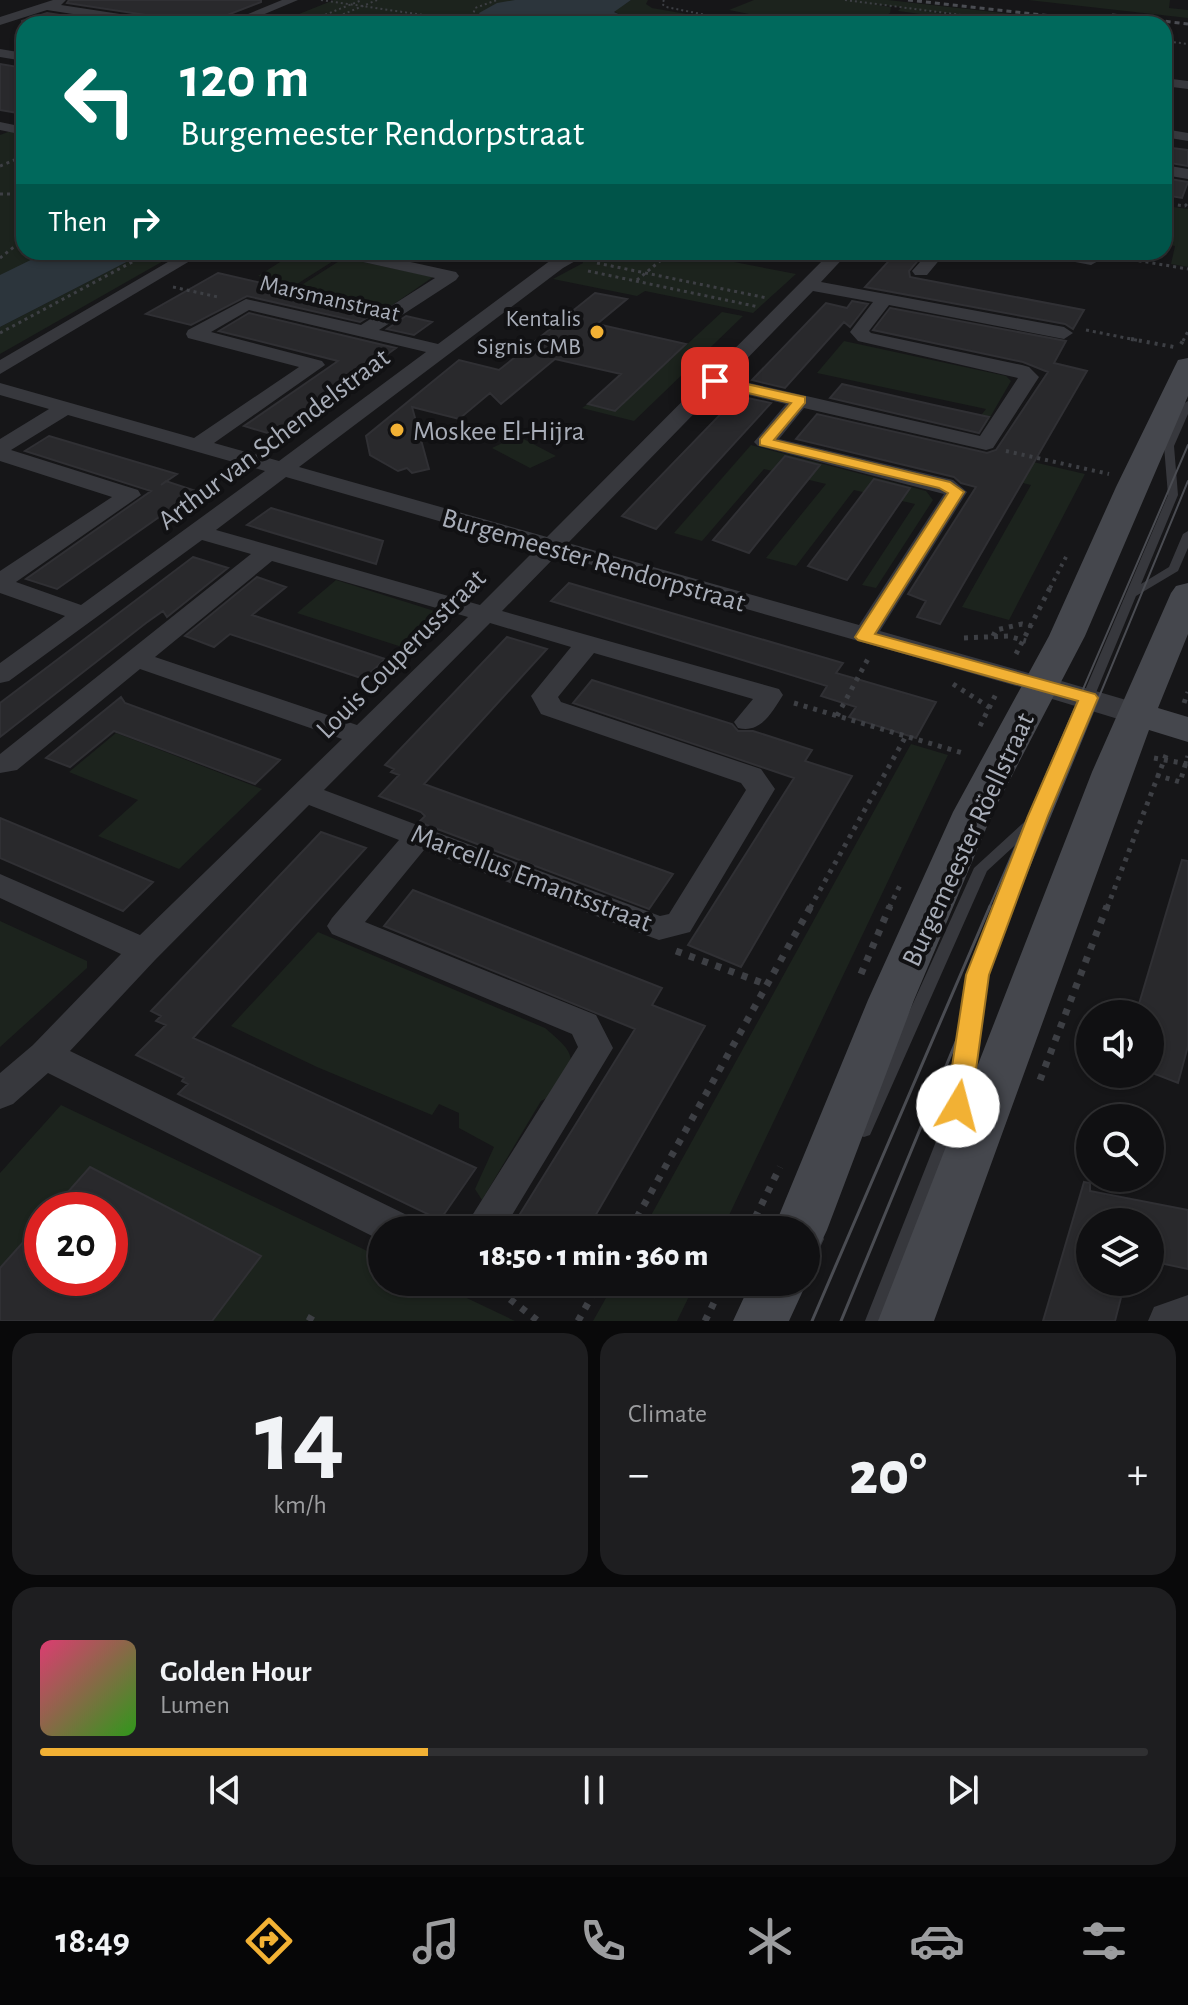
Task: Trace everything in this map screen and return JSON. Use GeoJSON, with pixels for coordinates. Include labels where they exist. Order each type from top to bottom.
{"type":"FeatureCollection","features":[{"type":"Feature","properties":{"kind":"main road","name":"Burgemeester Röellstraat"},"geometry":{"type":"LineString","coordinates":[[814,1216],[891,1000],[973,812],[1067,636],[1184,357]]}},
{"type":"Feature","properties":{"kind":"main road"},"geometry":{"type":"LineString","coordinates":[[906,1321],[1112,772],[1188,593]]}},
{"type":"Feature","properties":{"kind":"main road","name":"Burgemeester Rendorpstraat"},"geometry":{"type":"LineString","coordinates":[[1138,714],[1187,752]]}},
{"type":"Feature","properties":{"kind":"main road"},"geometry":{"type":"LineString","coordinates":[[761,1321],[773,1296]]}},
{"type":"Feature","properties":{"kind":"street"},"geometry":{"type":"LineString","coordinates":[[251,16],[292,0]]}},
{"type":"Feature","properties":{"kind":"street"},"geometry":{"type":"LineString","coordinates":[[0,21],[63,1]]}},
{"type":"Feature","properties":{"kind":"street"},"geometry":{"type":"LineString","coordinates":[[46,6],[109,16]]}},
{"type":"Feature","properties":{"kind":"street"},"geometry":{"type":"LineString","coordinates":[[0,368],[183,260]]}},
{"type":"Feature","properties":{"kind":"street"},"geometry":{"type":"LineString","coordinates":[[363,332],[450,276],[378,260]]}},
{"type":"Feature","properties":{"kind":"street","name":"Arthur van Schendelstraat"},"geometry":{"type":"LineString","coordinates":[[0,675],[568,260]]}},
{"type":"Feature","properties":{"kind":"street","name":"Louis Couperusstraat"},"geometry":{"type":"LineString","coordinates":[[0,1094],[45,1055],[144,951],[486,613],[833,260]]}},
{"type":"Feature","properties":{"kind":"street"},"geometry":{"type":"LineString","coordinates":[[921,271],[931,260]]}},
{"type":"Feature","properties":{"kind":"street"},"geometry":{"type":"LineString","coordinates":[[795,300],[884,300],[1064,333]]}},
{"type":"Feature","properties":{"kind":"street"},"geometry":{"type":"LineString","coordinates":[[715,381],[986,444],[1029,377],[1022,371],[865,337],[859,332],[884,300]]}},
{"type":"Feature","properties":{"kind":"street","name":"Marsmanstraat"},"geometry":{"type":"LineString","coordinates":[[197,445],[315,365],[195,334],[246,304],[441,350]]}},
{"type":"Feature","properties":{"kind":"street","name":"Burgemeester Rendorpstraat"},"geometry":{"type":"LineString","coordinates":[[0,389],[1138,714]]}},
{"type":"Feature","properties":{"kind":"street"},"geometry":{"type":"LineString","coordinates":[[800,400],[765,442],[945,485],[956,492],[872,639]]}},
{"type":"Feature","properties":{"kind":"street"},"geometry":{"type":"LineString","coordinates":[[0,448],[65,408]]}},
{"type":"Feature","properties":{"kind":"street"},"geometry":{"type":"LineString","coordinates":[[0,454],[130,495],[0,583]]}},
{"type":"Feature","properties":{"kind":"street"},"geometry":{"type":"LineString","coordinates":[[198,532],[266,554],[486,613],[770,695],[748,722]]}},
{"type":"Feature","properties":{"kind":"street"},"geometry":{"type":"LineString","coordinates":[[0,764],[7,763],[266,554]]}},
{"type":"Feature","properties":{"kind":"street"},"geometry":{"type":"LineString","coordinates":[[0,583],[83,614]]}},
{"type":"Feature","properties":{"kind":"street","name":"Marcellus Emantsstraat"},"geometry":{"type":"LineString","coordinates":[[305,793],[659,928],[679,924],[761,789],[751,776],[551,708],[544,696],[589,642]]}},
{"type":"Feature","properties":{"kind":"street"},"geometry":{"type":"LineString","coordinates":[[136,659],[362,736]]}},
{"type":"Feature","properties":{"kind":"street"},"geometry":{"type":"LineString","coordinates":[[420,835],[343,926],[584,1025],[596,1048],[491,1216]]}},
{"type":"Feature","properties":{"kind":"street"},"geometry":{"type":"LineString","coordinates":[[0,885],[144,951]]}},
{"type":"Feature","properties":{"kind":"street"},"geometry":{"type":"LineString","coordinates":[[45,1055],[371,1216]]}},
{"type":"Feature","properties":{"kind":"street"},"geometry":{"type":"LineString","coordinates":[[1168,1321],[1188,1314]]}},
{"type":"Feature","properties":{"kind":"lane","name":"Burgemeester Röellstraat"},"geometry":{"type":"LineString","coordinates":[[874,1321],[958,1106],[977,975],[1038,816],[1173,495],[1169,446],[1188,404]]}},
{"type":"Feature","properties":{"kind":"lane"},"geometry":{"type":"LineString","coordinates":[[1132,594],[1174,569],[1188,534]]}},
{"type":"Feature","properties":{"kind":"lane","name":"Burgemeester Röellstraat"},"geometry":{"type":"LineString","coordinates":[[858,1144],[981,868],[1038,816]]}},
{"type":"Feature","properties":{"kind":"lane"},"geometry":{"type":"LineString","coordinates":[[778,1321],[790,1296]]}},
{"type":"Feature","properties":{"kind":"path"},"geometry":{"type":"LineString","coordinates":[[321,0],[425,16]]}},
{"type":"Feature","properties":{"kind":"path"},"geometry":{"type":"LineString","coordinates":[[322,16],[362,0]]}},
{"type":"Feature","properties":{"kind":"path"},"geometry":{"type":"LineString","coordinates":[[339,16],[377,0]]}},
{"type":"Feature","properties":{"kind":"path"},"geometry":{"type":"LineString","coordinates":[[472,16],[475,8],[497,0]]}},
{"type":"Feature","properties":{"kind":"path"},"geometry":{"type":"LineString","coordinates":[[664,0],[662,4],[666,7],[712,16]]}},
{"type":"Feature","properties":{"kind":"path"},"geometry":{"type":"LineString","coordinates":[[845,0],[970,16]]}},
{"type":"Feature","properties":{"kind":"path"},"geometry":{"type":"LineString","coordinates":[[0,258],[16,245]]}},
{"type":"Feature","properties":{"kind":"path"},"geometry":{"type":"LineString","coordinates":[[0,333],[136,260]]}},
{"type":"Feature","properties":{"kind":"path"},"geometry":{"type":"LineString","coordinates":[[577,260],[636,281],[795,300]]}},
{"type":"Feature","properties":{"kind":"path"},"geometry":{"type":"LineString","coordinates":[[581,260],[795,300]]}},
{"type":"Feature","properties":{"kind":"path"},"geometry":{"type":"LineString","coordinates":[[636,281],[661,260]]}},
{"type":"Feature","properties":{"kind":"path"},"geometry":{"type":"LineString","coordinates":[[1137,260],[1188,269]]}},
{"type":"Feature","properties":{"kind":"path"},"geometry":{"type":"LineString","coordinates":[[146,281],[246,304]]}},
{"type":"Feature","properties":{"kind":"path"},"geometry":{"type":"LineString","coordinates":[[1064,333],[1086,330],[1184,357]]}},
{"type":"Feature","properties":{"kind":"path"},"geometry":{"type":"LineString","coordinates":[[986,444],[1111,475]]}},
{"type":"Feature","properties":{"kind":"path"},"geometry":{"type":"LineString","coordinates":[[993,636],[996,630],[1022,624],[1030,626]]}},
{"type":"Feature","properties":{"kind":"path"},"geometry":{"type":"LineString","coordinates":[[837,716],[872,639]]}},
{"type":"Feature","properties":{"kind":"path"},"geometry":{"type":"LineString","coordinates":[[770,695],[966,754]]}},
{"type":"Feature","properties":{"kind":"path"},"geometry":{"type":"LineString","coordinates":[[638,1216],[906,736]]}},
{"type":"Feature","properties":{"kind":"path"},"geometry":{"type":"LineString","coordinates":[[1037,1087],[1158,775]]}},
{"type":"Feature","properties":{"kind":"path"},"geometry":{"type":"LineString","coordinates":[[679,924],[664,947],[768,985]]}},
{"type":"Feature","properties":{"kind":"path"},"geometry":{"type":"LineString","coordinates":[[506,1296],[538,1321]]}},
{"type":"Feature","properties":{"kind":"path"},"geometry":{"type":"LineString","coordinates":[[578,1321],[592,1296]]}},
{"type":"Feature","properties":{"kind":"path"},"geometry":{"type":"LineString","coordinates":[[705,1321],[717,1296]]}},
{"type":"Feature","properties":{"kind":"path"},"geometry":{"type":"LineString","coordinates":[[309,1321],[315,1310]]}},
{"type":"Feature","properties":{"kind":"shaded area"},"geometry":{"type":"Polygon","coordinates":[[[334,0],[572,0],[543,16],[294,16],[334,0]]]}},
{"type":"Feature","properties":{"kind":"shaded area"},"geometry":{"type":"Polygon","coordinates":[[[515,0],[631,0],[614,12],[623,16],[480,16],[479,13],[497,3],[515,0]]]}},
{"type":"Feature","properties":{"kind":"shaded area"},"geometry":{"type":"Polygon","coordinates":[[[631,0],[648,0],[646,4],[652,8],[698,16],[623,16],[614,11],[631,0]]]}},
{"type":"Feature","properties":{"kind":"shaded area"},"geometry":{"type":"Polygon","coordinates":[[[754,0],[888,0],[1030,16],[972,16],[910,9],[962,16],[935,16],[898,11],[902,7],[872,4],[891,7],[890,13],[886,16],[759,16],[729,10],[754,0]]]}},
{"type":"Feature","properties":{"kind":"shaded area"},"geometry":{"type":"Polygon","coordinates":[[[1028,0],[1170,0],[1169,8],[1188,10],[1188,18],[1028,0]]]}},
{"type":"Feature","properties":{"kind":"shaded area"},"geometry":{"type":"Polygon","coordinates":[[[16,129],[16,260],[50,260],[0,285],[0,135],[16,129]]]}},
{"type":"Feature","properties":{"kind":"shaded area"},"geometry":{"type":"Polygon","coordinates":[[[1173,207],[1188,209],[1188,267],[1171,264],[1175,246],[1172,245],[1173,207]]]}},
{"type":"Feature","properties":{"kind":"shaded area"},"geometry":{"type":"Polygon","coordinates":[[[31,260],[130,260],[0,327],[0,275],[31,260]]]}},
{"type":"Feature","properties":{"kind":"shaded area"},"geometry":{"type":"Polygon","coordinates":[[[130,260],[165,260],[0,354],[0,327],[130,260]]]}},
{"type":"Feature","properties":{"kind":"shaded area"},"geometry":{"type":"Polygon","coordinates":[[[283,260],[335,260],[297,284],[258,276],[283,260]]]}},
{"type":"Feature","properties":{"kind":"shaded area"},"geometry":{"type":"Polygon","coordinates":[[[341,260],[433,277],[391,306],[300,286],[341,260]]]}},
{"type":"Feature","properties":{"kind":"shaded area"},"geometry":{"type":"Polygon","coordinates":[[[582,260],[723,260],[796,274],[753,313],[645,291],[637,296],[553,279],[583,263],[582,260]]]}},
{"type":"Feature","properties":{"kind":"shaded area"},"geometry":{"type":"Polygon","coordinates":[[[722,312],[743,316],[634,421],[582,408],[588,404],[615,411],[722,312]]]}},
{"type":"Feature","properties":{"kind":"shaded area"},"geometry":{"type":"Polygon","coordinates":[[[844,341],[1006,376],[1011,381],[985,426],[975,423],[986,409],[817,373],[844,341]]]}},
{"type":"Feature","properties":{"kind":"shaded area"},"geometry":{"type":"Polygon","coordinates":[[[517,436],[556,456],[530,468],[492,448],[517,436]]]}},
{"type":"Feature","properties":{"kind":"shaded area"},"geometry":{"type":"Polygon","coordinates":[[[751,445],[926,491],[933,500],[876,588],[862,585],[915,504],[854,490],[796,566],[766,558],[826,484],[764,469],[702,541],[674,533],[751,445]]]}},
{"type":"Feature","properties":{"kind":"shaded area"},"geometry":{"type":"Polygon","coordinates":[[[994,453],[1085,474],[1009,620],[962,607],[1031,485],[994,476],[994,453]]]}},
{"type":"Feature","properties":{"kind":"shaded area"},"geometry":{"type":"Polygon","coordinates":[[[336,580],[444,614],[408,649],[297,613],[336,580]]]}},
{"type":"Feature","properties":{"kind":"shaded area"},"geometry":{"type":"Polygon","coordinates":[[[116,733],[262,789],[179,869],[98,836],[138,800],[69,772],[116,733]]]}},
{"type":"Feature","properties":{"kind":"shaded area"},"geometry":{"type":"Polygon","coordinates":[[[911,744],[948,755],[729,1216],[651,1216],[911,744]]]}},
{"type":"Feature","properties":{"kind":"shaded area"},"geometry":{"type":"Polygon","coordinates":[[[0,921],[87,961],[87,968],[0,1047],[0,921]]]}},
{"type":"Feature","properties":{"kind":"shaded area"},"geometry":{"type":"Polygon","coordinates":[[[318,932],[545,1028],[567,1049],[571,1061],[563,1090],[541,1101],[482,1200],[475,1189],[494,1147],[459,1128],[459,1113],[439,1104],[432,1115],[317,1067],[231,1026],[318,932]]]}},
{"type":"Feature","properties":{"kind":"shaded area"},"geometry":{"type":"Polygon","coordinates":[[[61,1105],[368,1251],[368,1296],[462,1296],[515,1321],[0,1321],[0,1173],[61,1105]]]}},
{"type":"Feature","properties":{"kind":"shaded area"},"geometry":{"type":"Polygon","coordinates":[[[607,1296],[689,1296],[677,1321],[593,1321],[607,1296]]]}},
{"type":"Feature","properties":{"kind":"building"},"geometry":{"type":"Polygon","coordinates":[[[69,0],[261,0],[225,16],[152,16],[67,3],[69,0]]]}},
{"type":"Feature","properties":{"kind":"building"},"geometry":{"type":"Polygon","coordinates":[[[47,13],[66,16],[38,16],[47,13]]]}},
{"type":"Feature","properties":{"kind":"building"},"geometry":{"type":"Polygon","coordinates":[[[0,64],[16,67],[16,113],[0,110],[0,64]]]}},
{"type":"Feature","properties":{"kind":"building"},"geometry":{"type":"Polygon","coordinates":[[[1172,148],[1188,150],[1188,166],[1172,163],[1172,148]]]}},
{"type":"Feature","properties":{"kind":"building"},"geometry":{"type":"Polygon","coordinates":[[[1172,179],[1188,182],[1182,198],[1172,196],[1172,179]]]}},
{"type":"Feature","properties":{"kind":"building"},"geometry":{"type":"Polygon","coordinates":[[[890,260],[918,260],[909,271],[910,277],[1084,310],[1073,329],[1065,324],[865,287],[890,260]]]}},
{"type":"Feature","properties":{"kind":"building"},"geometry":{"type":"Polygon","coordinates":[[[218,273],[379,310],[360,322],[247,296],[191,325],[146,314],[218,273]]]}},
{"type":"Feature","properties":{"kind":"building"},"geometry":{"type":"Polygon","coordinates":[[[595,293],[627,299],[597,324],[686,344],[615,411],[588,404],[621,374],[555,359],[501,404],[490,393],[459,419],[412,407],[429,469],[412,473],[407,468],[398,471],[370,455],[366,436],[459,360],[499,370],[595,293]]]}},
{"type":"Feature","properties":{"kind":"building"},"geometry":{"type":"Polygon","coordinates":[[[852,301],[868,304],[850,327],[844,322],[785,388],[752,380],[826,303],[847,308],[852,301]]]}},
{"type":"Feature","properties":{"kind":"building"},"geometry":{"type":"Polygon","coordinates":[[[890,308],[1066,341],[1054,363],[1087,371],[940,624],[917,617],[926,601],[908,594],[976,487],[961,483],[954,477],[796,439],[817,414],[987,453],[996,450],[1048,372],[1023,362],[873,330],[890,308]]]}},
{"type":"Feature","properties":{"kind":"building"},"geometry":{"type":"Polygon","coordinates":[[[249,313],[396,348],[274,435],[244,426],[338,361],[219,331],[249,313]]]}},
{"type":"Feature","properties":{"kind":"building"},"geometry":{"type":"Polygon","coordinates":[[[406,316],[432,322],[414,335],[387,329],[406,316]]]}},
{"type":"Feature","properties":{"kind":"building"},"geometry":{"type":"Polygon","coordinates":[[[842,384],[989,417],[979,433],[830,398],[842,384]]]}},
{"type":"Feature","properties":{"kind":"building"},"geometry":{"type":"Polygon","coordinates":[[[738,396],[771,403],[656,529],[622,516],[738,396]]]}},
{"type":"Feature","properties":{"kind":"building"},"geometry":{"type":"Polygon","coordinates":[[[49,436],[177,474],[167,481],[196,491],[57,589],[26,579],[151,491],[25,451],[49,436]]]}},
{"type":"Feature","properties":{"kind":"building"},"geometry":{"type":"Polygon","coordinates":[[[785,456],[820,465],[749,553],[713,540],[785,456]]]}},
{"type":"Feature","properties":{"kind":"building"},"geometry":{"type":"Polygon","coordinates":[[[874,479],[910,488],[847,580],[808,566],[874,479]]]}},
{"type":"Feature","properties":{"kind":"building"},"geometry":{"type":"Polygon","coordinates":[[[271,508],[383,541],[376,564],[247,525],[271,508]]]}},
{"type":"Feature","properties":{"kind":"building"},"geometry":{"type":"Polygon","coordinates":[[[193,557],[228,568],[167,617],[163,611],[146,623],[0,737],[0,703],[193,557]]]}},
{"type":"Feature","properties":{"kind":"building"},"geometry":{"type":"Polygon","coordinates":[[[257,577],[286,587],[252,615],[385,659],[364,679],[230,634],[214,647],[185,636],[257,577]]]}},
{"type":"Feature","properties":{"kind":"building"},"geometry":{"type":"Polygon","coordinates":[[[569,583],[843,663],[836,673],[936,702],[916,738],[849,717],[856,707],[821,696],[827,686],[551,601],[569,583]]]}},
{"type":"Feature","properties":{"kind":"building"},"geometry":{"type":"Polygon","coordinates":[[[507,637],[547,649],[424,784],[673,874],[649,909],[419,822],[425,816],[421,812],[379,796],[399,775],[385,765],[507,637]]]}},
{"type":"Feature","properties":{"kind":"building"},"geometry":{"type":"Polygon","coordinates":[[[592,680],[732,724],[738,731],[753,731],[812,750],[805,761],[852,776],[741,967],[688,945],[794,778],[573,703],[592,680]]]}},
{"type":"Feature","properties":{"kind":"building"},"geometry":{"type":"Polygon","coordinates":[[[121,697],[125,703],[280,760],[255,784],[114,731],[70,767],[46,758],[121,697]]]}},
{"type":"Feature","properties":{"kind":"building"},"geometry":{"type":"Polygon","coordinates":[[[0,818],[153,882],[123,911],[0,858],[0,818]]]}},
{"type":"Feature","properties":{"kind":"building"},"geometry":{"type":"Polygon","coordinates":[[[321,832],[366,848],[193,1038],[476,1168],[443,1216],[432,1216],[178,1094],[188,1084],[182,1081],[184,1078],[136,1055],[166,1025],[156,1021],[161,1016],[151,1011],[321,832]]]}},
{"type":"Feature","properties":{"kind":"building"},"geometry":{"type":"Polygon","coordinates":[[[1182,860],[1188,861],[1188,1046],[1178,1083],[1164,1078],[1164,1000],[1140,1000],[1182,860]]]}},
{"type":"Feature","properties":{"kind":"building"},"geometry":{"type":"Polygon","coordinates":[[[413,890],[662,988],[652,1005],[705,1026],[595,1216],[519,1216],[635,1029],[384,926],[413,890]]]}},
{"type":"Feature","properties":{"kind":"building"},"geometry":{"type":"Polygon","coordinates":[[[90,1167],[261,1256],[212,1321],[0,1321],[0,1268],[24,1241],[24,1296],[128,1296],[128,1192],[68,1192],[90,1167]]]}},
{"type":"Feature","properties":{"kind":"building"},"geometry":{"type":"Polygon","coordinates":[[[1081,1192],[1095,1192],[1188,1210],[1188,1269],[1164,1264],[1164,1208],[1076,1208],[1081,1192]]]}},
{"type":"Feature","properties":{"kind":"building"},"geometry":{"type":"Polygon","coordinates":[[[1076,1209],[1076,1296],[1121,1296],[1115,1321],[1043,1321],[1076,1209]]]}},
{"type":"Feature","properties":{"kind":"tram line"},"geometry":{"type":"LineString","coordinates":[[989,908],[1188,445]]}},
{"type":"Feature","properties":{"kind":"tram line"},"geometry":{"type":"LineString","coordinates":[[1012,908],[1188,481]]}},
{"type":"Feature","properties":{"kind":"tram line"},"geometry":{"type":"LineString","coordinates":[[812,1321],[990,906]]}},
{"type":"Feature","properties":{"kind":"tram line"},"geometry":{"type":"LineString","coordinates":[[841,1321],[1012,906]]}},
{"type":"Feature","properties":{"kind":"railway"},"geometry":{"type":"LineString","coordinates":[[908,0],[1051,16]]}},
{"type":"Feature","properties":{"kind":"railway"},"geometry":{"type":"LineString","coordinates":[[1112,15],[1120,16]]}},
{"type":"Feature","properties":{"kind":"railway"},"geometry":{"type":"LineString","coordinates":[[1172,22],[1188,24]]}},
{"type":"Feature","properties":{"kind":"place","name":"Kentalis Signis CMB"},"geometry":{"type":"Point","coordinates":[597,332]}},
{"type":"Feature","properties":{"kind":"place","name":"Moskee El-Hijra"},"geometry":{"type":"Point","coordinates":[397,430]}},
{"type":"Feature","properties":{"kind":"route"},"geometry":{"type":"LineString","coordinates":[[715,381],[800,400],[765,442],[945,485],[956,492],[864,637],[1089,698],[1038,816],[977,975],[958,1106]]}}]}
